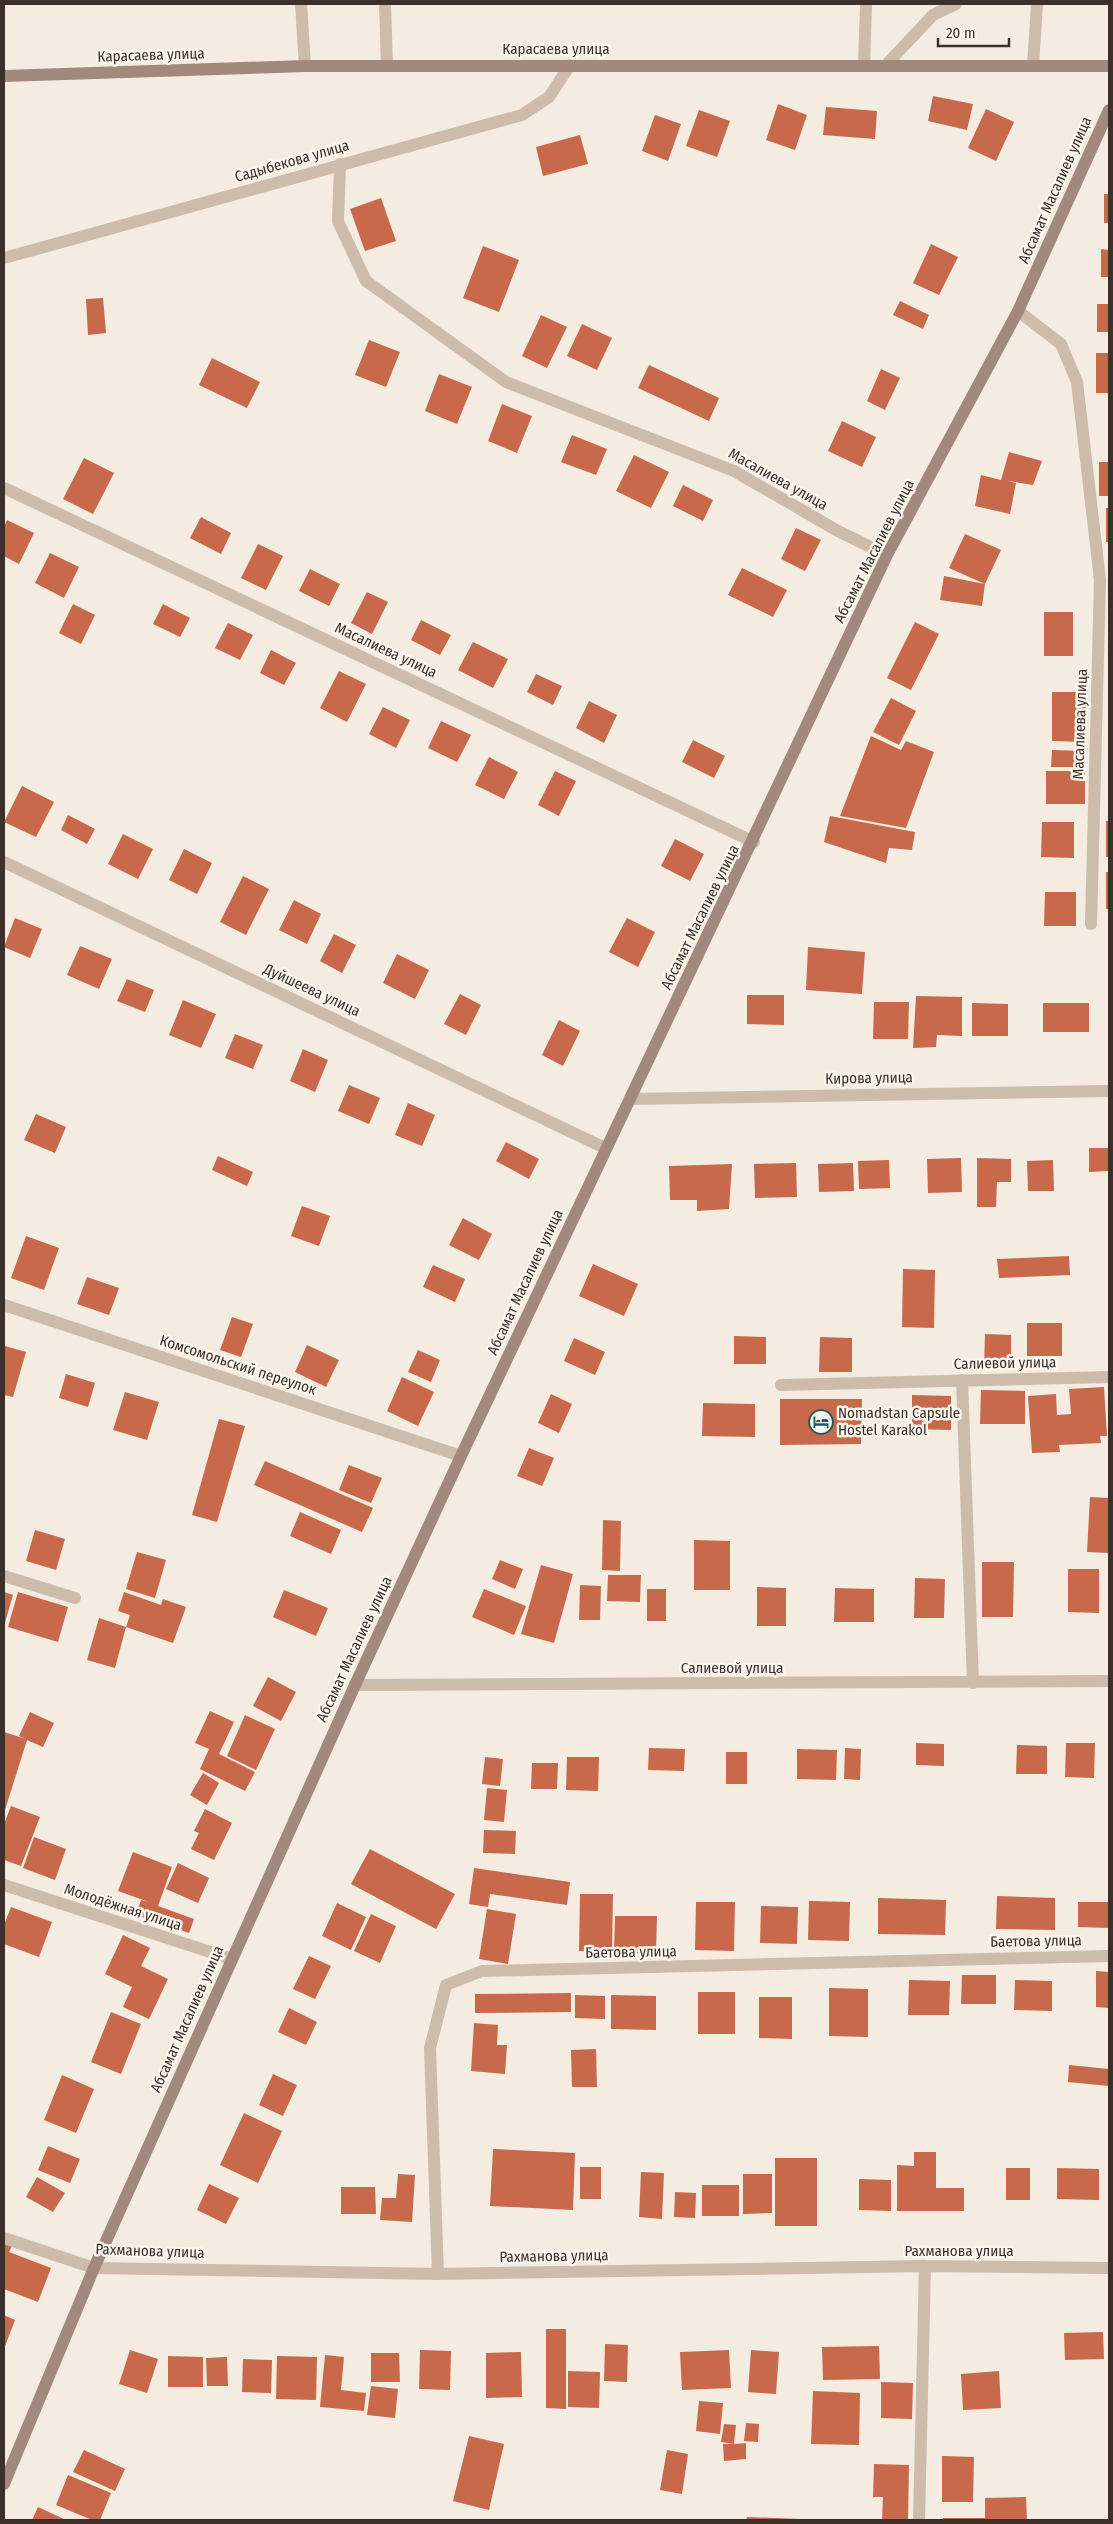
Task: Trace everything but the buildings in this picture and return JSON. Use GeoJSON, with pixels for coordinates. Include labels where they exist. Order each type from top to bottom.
{"type":"FeatureCollection","features":[{"type":"Feature","properties":{"kind":"street"},"geometry":{"type":"LineString","coordinates":[[301,4],[305,66]]}},
{"type":"Feature","properties":{"kind":"street"},"geometry":{"type":"LineString","coordinates":[[385,4],[387,66]]}},
{"type":"Feature","properties":{"kind":"street"},"geometry":{"type":"LineString","coordinates":[[864,66],[866,4]]}},
{"type":"Feature","properties":{"kind":"street"},"geometry":{"type":"LineString","coordinates":[[886,66],[933,15],[956,4]]}},
{"type":"Feature","properties":{"kind":"street"},"geometry":{"type":"LineString","coordinates":[[1033,66],[1037,4]]}},
{"type":"Feature","properties":{"kind":"street","name":"Садыбекова улица"},"geometry":{"type":"LineString","coordinates":[[4,258],[522,115],[549,97],[570,65]]}},
{"type":"Feature","properties":{"kind":"street","name":"Карасаева улица"},"geometry":{"type":"LineString","coordinates":[[4,76],[305,66],[1109,66]]}},
{"type":"Feature","properties":{"kind":"street","name":"Абсамат Масалиев улица"},"geometry":{"type":"LineString","coordinates":[[4,2484],[94,2268],[355,1685],[461,1456],[605,1148],[754,842],[888,555],[1018,311],[1109,110]]}},
{"type":"Feature","properties":{"kind":"street","name":"Масалиева улица"},"geometry":{"type":"LineString","coordinates":[[340,164],[338,221],[366,280],[506,382],[734,471],[838,531],[888,555]]}},
{"type":"Feature","properties":{"kind":"street","name":"Масалиева улица"},"geometry":{"type":"LineString","coordinates":[[1018,311],[1061,344],[1076,382],[1099,570],[1091,924]]}},
{"type":"Feature","properties":{"kind":"street","name":"Масалиева улица"},"geometry":{"type":"LineString","coordinates":[[4,488],[754,842]]}},
{"type":"Feature","properties":{"kind":"street","name":"Дуйшеева улица"},"geometry":{"type":"LineString","coordinates":[[4,862],[605,1148]]}},
{"type":"Feature","properties":{"kind":"street","name":"Кирова улица"},"geometry":{"type":"LineString","coordinates":[[630,1098],[1109,1090]]}},
{"type":"Feature","properties":{"kind":"street","name":"Комсомольский переулок"},"geometry":{"type":"LineString","coordinates":[[4,1305],[461,1456]]}},
{"type":"Feature","properties":{"kind":"street","name":"Салиевой улица"},"geometry":{"type":"LineString","coordinates":[[781,1385],[1109,1377]]}},
{"type":"Feature","properties":{"kind":"street"},"geometry":{"type":"LineString","coordinates":[[962,1380],[973,1683]]}},
{"type":"Feature","properties":{"kind":"street"},"geometry":{"type":"LineString","coordinates":[[4,1576],[75,1598]]}},
{"type":"Feature","properties":{"kind":"street","name":"Салиевой улица"},"geometry":{"type":"LineString","coordinates":[[355,1685],[1109,1681]]}},
{"type":"Feature","properties":{"kind":"street","name":"Молодёжная улица"},"geometry":{"type":"LineString","coordinates":[[4,1885],[232,1959]]}},
{"type":"Feature","properties":{"kind":"street","name":"Баетова улица"},"geometry":{"type":"LineString","coordinates":[[438,2274],[430,2048],[446,1985],[482,1971],[1109,1956]]}},
{"type":"Feature","properties":{"kind":"street","name":"Рахманова улица"},"geometry":{"type":"LineString","coordinates":[[4,2238],[94,2268],[438,2274],[925,2266],[1109,2268]]}},
{"type":"Feature","properties":{"kind":"street"},"geometry":{"type":"LineString","coordinates":[[919,2520],[925,2266]]}},
{"type":"Feature","properties":{"kind":"place","name":"Nomadstan Capsule Hostel Karakol"},"geometry":{"type":"Point","coordinates":[821,1422]}}]}
